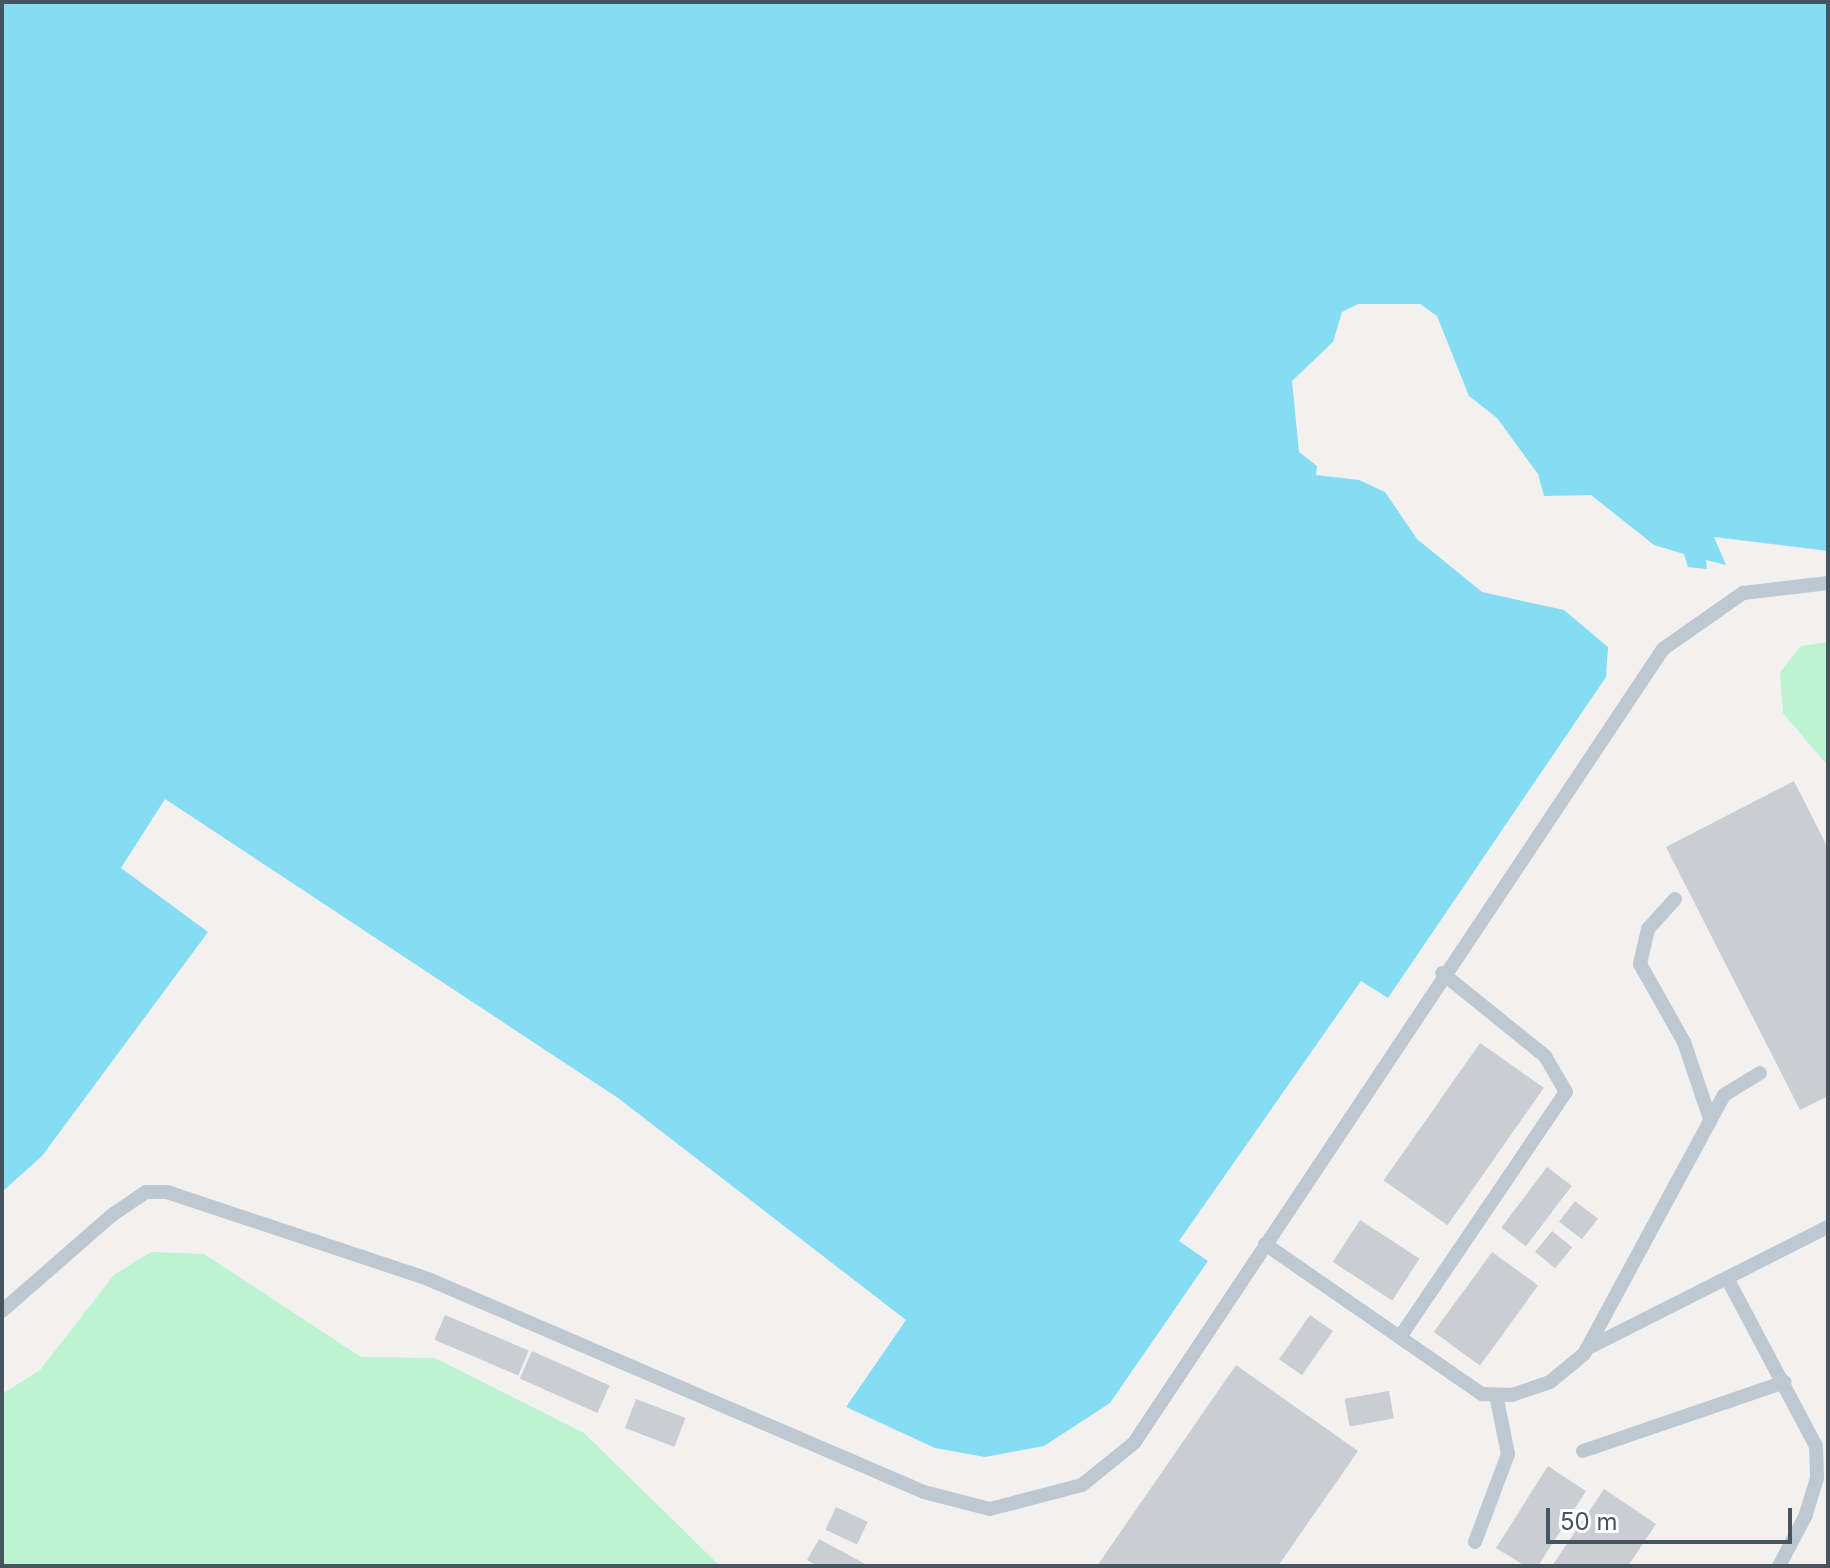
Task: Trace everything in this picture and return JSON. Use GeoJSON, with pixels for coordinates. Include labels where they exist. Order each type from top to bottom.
{"type":"FeatureCollection","features":[{"type":"Feature","properties":{"kind":"lane"},"geometry":{"type":"LineString","coordinates":[[2,1311],[112,1215],[146,1192],[167,1192],[428,1279],[924,1492],[990,1509],[1082,1485],[1134,1443],[1442,973],[1663,649],[1743,593],[1828,583]]}},
{"type":"Feature","properties":{"kind":"lane"},"geometry":{"type":"LineString","coordinates":[[1675,899],[1648,929],[1640,964],[1684,1042],[1710,1119]]}},
{"type":"Feature","properties":{"kind":"lane"},"geometry":{"type":"LineString","coordinates":[[1400,1337],[1566,1092],[1545,1056],[1442,973]]}},
{"type":"Feature","properties":{"kind":"lane"},"geometry":{"type":"LineString","coordinates":[[1588,1348],[1724,1095],[1760,1073]]}},
{"type":"Feature","properties":{"kind":"lane"},"geometry":{"type":"LineString","coordinates":[[1265,1244],[1482,1394],[1496,1395],[1550,1382],[1588,1348],[1828,1227]]}},
{"type":"Feature","properties":{"kind":"lane"},"geometry":{"type":"LineString","coordinates":[[1727,1278],[1785,1382],[1816,1446],[1817,1478],[1779,1566]]}},
{"type":"Feature","properties":{"kind":"lane"},"geometry":{"type":"LineString","coordinates":[[1583,1451],[1785,1382]]}},
{"type":"Feature","properties":{"kind":"lane"},"geometry":{"type":"LineString","coordinates":[[1475,1542],[1508,1454],[1496,1395]]}},
{"type":"Feature","properties":{"kind":"green space"},"geometry":{"type":"Polygon","coordinates":[[[1828,642],[1828,766],[1783,713],[1780,672],[1801,646],[1828,642]]]}},
{"type":"Feature","properties":{"kind":"green space"},"geometry":{"type":"Polygon","coordinates":[[[151,1252],[204,1254],[361,1357],[435,1358],[584,1433],[720,1566],[2,1566],[2,1394],[40,1370],[114,1275],[151,1252]]]}},
{"type":"Feature","properties":{"kind":"water"},"geometry":{"type":"Polygon","coordinates":[[[2,2],[1828,2],[1828,551],[1714,537],[1726,565],[1706,560],[1707,569],[1688,567],[1684,554],[1654,545],[1591,495],[1544,496],[1538,474],[1497,418],[1469,396],[1437,316],[1420,304],[1358,304],[1342,312],[1333,342],[1292,381],[1299,452],[1317,466],[1316,475],[1359,480],[1385,492],[1417,539],[1482,592],[1564,610],[1608,647],[1606,677],[1388,998],[1361,981],[1179,1241],[1208,1261],[1110,1403],[1044,1446],[985,1457],[935,1448],[846,1407],[906,1320],[618,1098],[165,799],[121,868],[208,932],[42,1156],[2,1192],[2,2]]]}},
{"type":"Feature","properties":{"kind":"building"},"geometry":{"type":"Polygon","coordinates":[[[1794,781],[1828,848],[1828,1096],[1800,1110],[1666,847],[1794,781]]]}},
{"type":"Feature","properties":{"kind":"building"},"geometry":{"type":"Polygon","coordinates":[[[1480,1043],[1544,1088],[1448,1225],[1384,1181],[1480,1043]]]}},
{"type":"Feature","properties":{"kind":"building"},"geometry":{"type":"Polygon","coordinates":[[[1547,1167],[1572,1186],[1526,1246],[1501,1228],[1547,1167]]]}},
{"type":"Feature","properties":{"kind":"building"},"geometry":{"type":"Polygon","coordinates":[[[1575,1201],[1598,1219],[1582,1239],[1559,1221],[1575,1201]]]}},
{"type":"Feature","properties":{"kind":"building"},"geometry":{"type":"Polygon","coordinates":[[[1360,1220],[1420,1259],[1392,1301],[1333,1262],[1360,1220]]]}},
{"type":"Feature","properties":{"kind":"building"},"geometry":{"type":"Polygon","coordinates":[[[1552,1231],[1572,1247],[1555,1268],[1535,1252],[1552,1231]]]}},
{"type":"Feature","properties":{"kind":"building"},"geometry":{"type":"Polygon","coordinates":[[[1492,1252],[1538,1286],[1480,1366],[1434,1332],[1492,1252]]]}},
{"type":"Feature","properties":{"kind":"building"},"geometry":{"type":"Polygon","coordinates":[[[445,1315],[529,1351],[518,1375],[434,1340],[445,1315]]]}},
{"type":"Feature","properties":{"kind":"building"},"geometry":{"type":"Polygon","coordinates":[[[1310,1315],[1333,1331],[1302,1375],[1279,1359],[1310,1315]]]}},
{"type":"Feature","properties":{"kind":"building"},"geometry":{"type":"Polygon","coordinates":[[[532,1351],[610,1386],[597,1413],[520,1378],[532,1351]]]}},
{"type":"Feature","properties":{"kind":"building"},"geometry":{"type":"Polygon","coordinates":[[[1236,1365],[1358,1451],[1278,1566],[1097,1566],[1236,1365]]]}},
{"type":"Feature","properties":{"kind":"building"},"geometry":{"type":"Polygon","coordinates":[[[1389,1391],[1394,1419],[1350,1426],[1345,1399],[1389,1391]]]}},
{"type":"Feature","properties":{"kind":"building"},"geometry":{"type":"Polygon","coordinates":[[[636,1399],[685,1418],[674,1447],[625,1428],[636,1399]]]}},
{"type":"Feature","properties":{"kind":"building"},"geometry":{"type":"Polygon","coordinates":[[[1548,1466],[1586,1491],[1538,1566],[1525,1566],[1496,1548],[1548,1466]]]}},
{"type":"Feature","properties":{"kind":"building"},"geometry":{"type":"Polygon","coordinates":[[[1604,1489],[1656,1524],[1628,1566],[1552,1566],[1604,1489]]]}},
{"type":"Feature","properties":{"kind":"building"},"geometry":{"type":"Polygon","coordinates":[[[836,1507],[868,1522],[857,1544],[825,1530],[836,1507]]]}},
{"type":"Feature","properties":{"kind":"building"},"geometry":{"type":"Polygon","coordinates":[[[819,1539],[869,1566],[818,1566],[807,1560],[819,1539]]]}}]}
